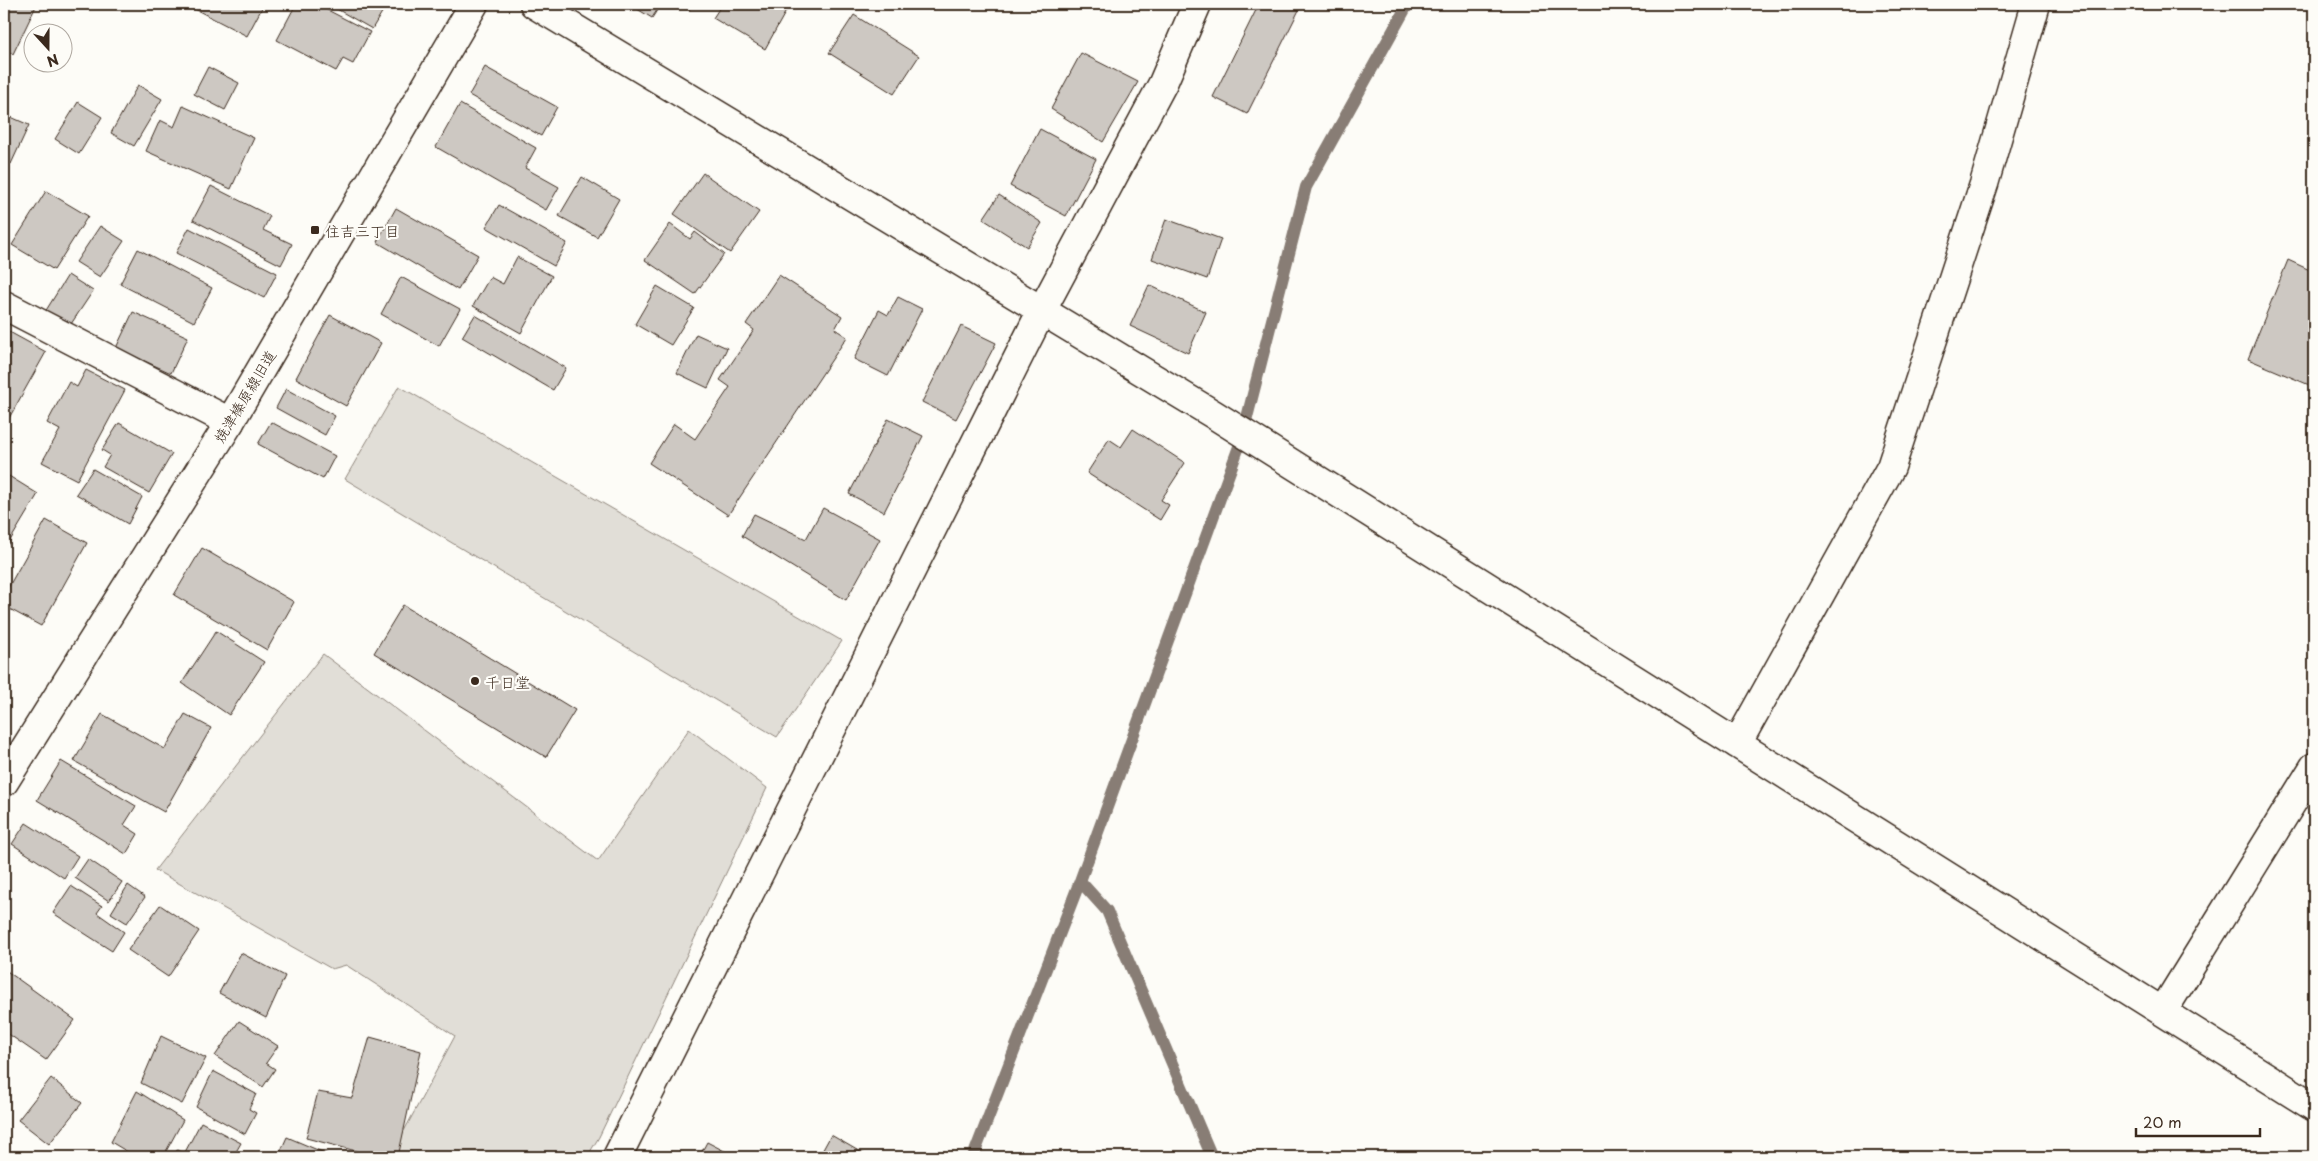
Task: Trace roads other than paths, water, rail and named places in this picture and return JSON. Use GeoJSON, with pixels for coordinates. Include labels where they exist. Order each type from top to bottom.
{"type":"FeatureCollection","features":[{"type":"Feature","properties":{"kind":"street","name":"焼津榛原線旧道"},"geometry":{"type":"LineString","coordinates":[[4,782],[230,422],[474,4]]}},
{"type":"Feature","properties":{"kind":"street"},"geometry":{"type":"LineString","coordinates":[[534,4],[1265,446],[2314,1107]]}},
{"type":"Feature","properties":{"kind":"street"},"geometry":{"type":"LineString","coordinates":[[617,1157],[1042,310],[1163,83],[1196,4]]}},
{"type":"Feature","properties":{"kind":"street"},"geometry":{"type":"LineString","coordinates":[[1737,744],[1891,467],[1984,184],[2036,4]]}},
{"type":"Feature","properties":{"kind":"street"},"geometry":{"type":"LineString","coordinates":[[4,305],[230,422]]}},
{"type":"Feature","properties":{"kind":"street"},"geometry":{"type":"LineString","coordinates":[[2163,1011],[2314,767]]}},
{"type":"Feature","properties":{"kind":"waterway"},"geometry":{"type":"LineString","coordinates":[[973,1157],[1080,881],[1241,441],[1306,187],[1408,4]]}},
{"type":"Feature","properties":{"kind":"waterway"},"geometry":{"type":"LineString","coordinates":[[1080,881],[1107,911],[1212,1157]]}},
{"type":"Feature","properties":{"kind":"place","name":"住吉三丁目"},"geometry":{"type":"Point","coordinates":[315,230]}},
{"type":"Feature","properties":{"kind":"place","name":"千日堂"},"geometry":{"type":"Point","coordinates":[475,681]}}]}
